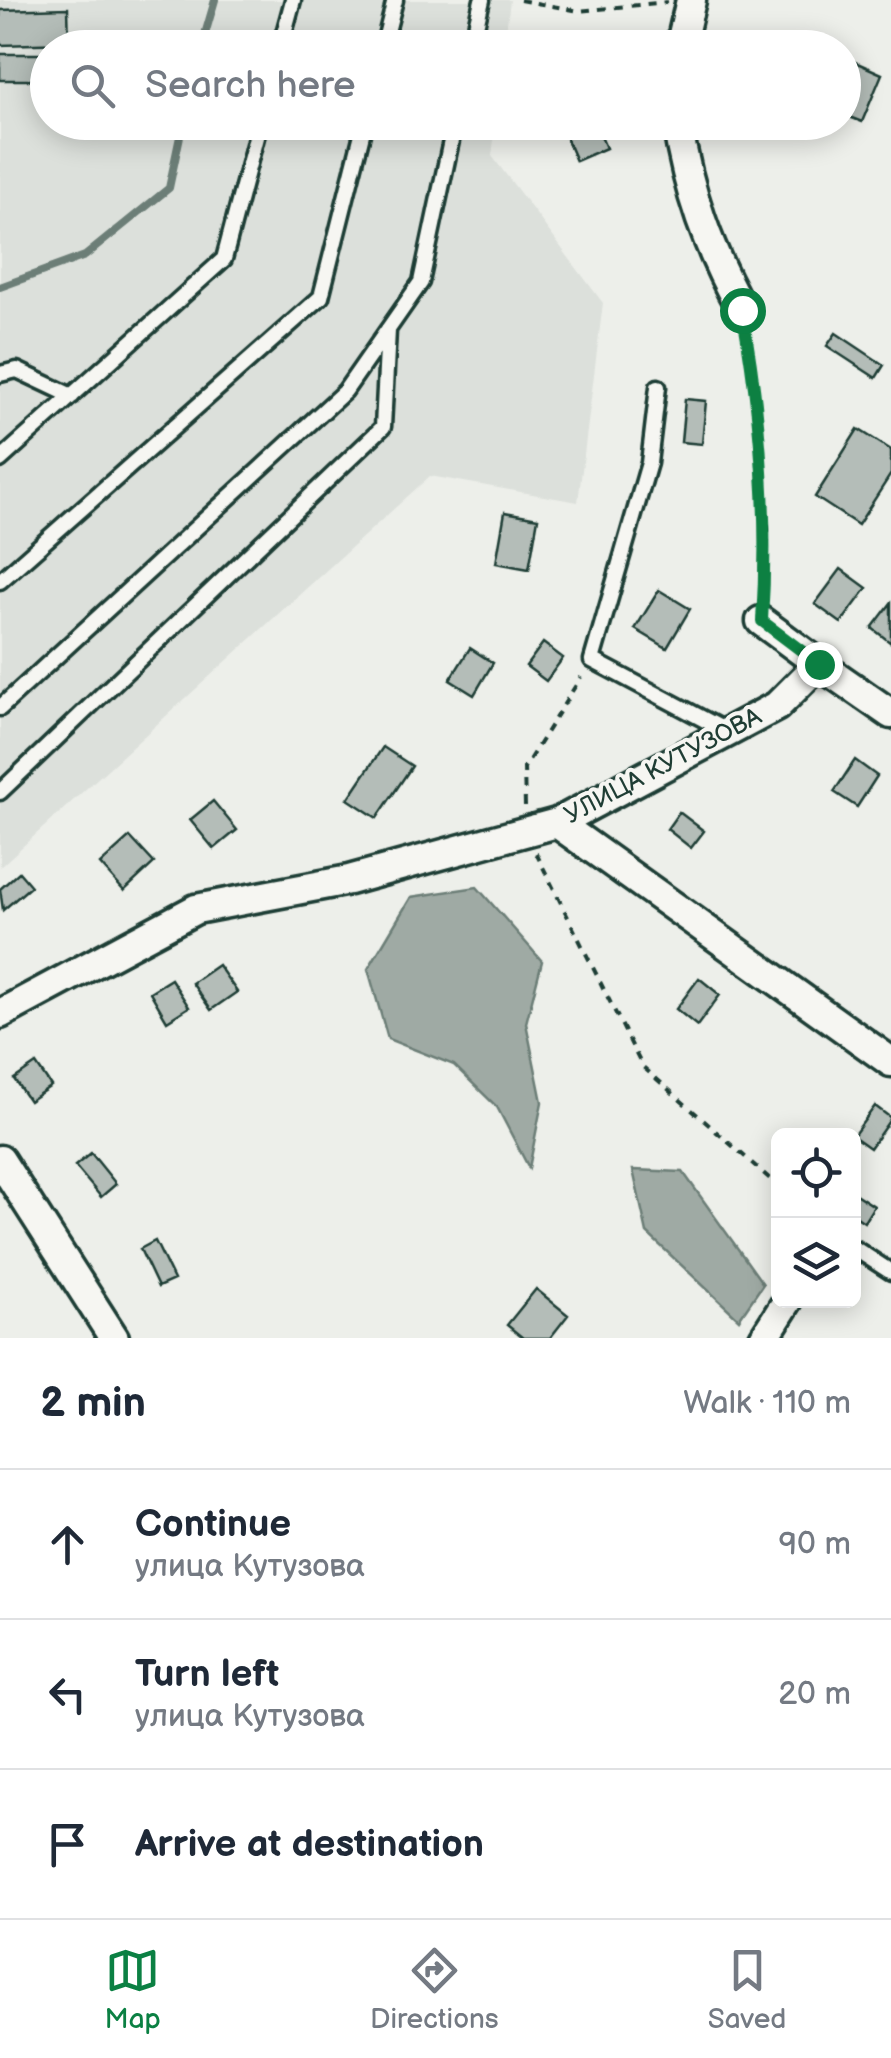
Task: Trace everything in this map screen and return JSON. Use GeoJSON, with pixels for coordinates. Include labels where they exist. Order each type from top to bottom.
{"type":"FeatureCollection","features":[{"type":"Feature","properties":{"kind":"street"},"geometry":{"type":"LineString","coordinates":[[684,30],[692,0]]}},
{"type":"Feature","properties":{"kind":"street"},"geometry":{"type":"LineString","coordinates":[[680,140],[685,177],[709,251],[742,310]]}},
{"type":"Feature","properties":{"kind":"street"},"geometry":{"type":"LineString","coordinates":[[762,621],[891,714]]}},
{"type":"Feature","properties":{"kind":"street","name":"УЛИЦА КУТУЗОВА"},"geometry":{"type":"LineString","coordinates":[[0,1014],[196,909],[349,880],[558,823],[777,706],[819,664]]}},
{"type":"Feature","properties":{"kind":"street"},"geometry":{"type":"LineString","coordinates":[[558,823],[891,1062]]}},
{"type":"Feature","properties":{"kind":"street"},"geometry":{"type":"LineString","coordinates":[[0,1160],[114,1338]]}},
{"type":"Feature","properties":{"kind":"street"},"geometry":{"type":"LineString","coordinates":[[764,1338],[783,1308]]}},
{"type":"Feature","properties":{"kind":"lane"},"geometry":{"type":"LineString","coordinates":[[285,30],[293,0]]}},
{"type":"Feature","properties":{"kind":"lane"},"geometry":{"type":"LineString","coordinates":[[388,30],[396,0]]}},
{"type":"Feature","properties":{"kind":"lane"},"geometry":{"type":"LineString","coordinates":[[476,30],[482,0]]}},
{"type":"Feature","properties":{"kind":"lane"},"geometry":{"type":"LineString","coordinates":[[0,460],[224,259],[255,140]]}},
{"type":"Feature","properties":{"kind":"lane"},"geometry":{"type":"LineString","coordinates":[[0,581],[321,297],[360,140]]}},
{"type":"Feature","properties":{"kind":"lane"},"geometry":{"type":"LineString","coordinates":[[0,708],[345,391],[422,282],[452,140]]}},
{"type":"Feature","properties":{"kind":"lane"},"geometry":{"type":"LineString","coordinates":[[0,792],[384,428],[388,329]]}},
{"type":"Feature","properties":{"kind":"lane"},"geometry":{"type":"LineString","coordinates":[[0,374],[17,370],[72,396]]}},
{"type":"Feature","properties":{"kind":"lane"},"geometry":{"type":"LineString","coordinates":[[658,387],[650,463],[592,660],[727,732]]}},
{"type":"Feature","properties":{"kind":"lane"},"geometry":{"type":"LineString","coordinates":[[861,1253],[891,1272]]}},
{"type":"Feature","properties":{"kind":"path"},"geometry":{"type":"LineString","coordinates":[[520,0],[579,11],[692,0]]}},
{"type":"Feature","properties":{"kind":"path"},"geometry":{"type":"LineString","coordinates":[[742,310],[753,368],[768,530],[762,621]]}},
{"type":"Feature","properties":{"kind":"path"},"geometry":{"type":"LineString","coordinates":[[592,660],[524,768],[526,831],[642,1066],[771,1180]]}},
{"type":"Feature","properties":{"kind":"shaded area"},"geometry":{"type":"Polygon","coordinates":[[[0,0],[510,0],[506,30],[30,30],[30,140],[494,140],[492,156],[603,303],[578,502],[430,476],[0,867],[0,0]]]}},
{"type":"Feature","properties":{"kind":"shaded area"},"geometry":{"type":"Polygon","coordinates":[[[477,887],[542,961],[526,1023],[542,1102],[529,1168],[497,1107],[454,1065],[388,1039],[368,969],[411,897],[477,887]]]}},
{"type":"Feature","properties":{"kind":"shaded area"},"geometry":{"type":"Polygon","coordinates":[[[633,1170],[683,1172],[763,1284],[739,1319],[647,1233],[633,1170]]]}},
{"type":"Feature","properties":{"kind":"building"},"geometry":{"type":"Polygon","coordinates":[[[68,8],[69,30],[30,30],[30,44],[0,45],[0,10],[68,8]]]}},
{"type":"Feature","properties":{"kind":"building"},"geometry":{"type":"Polygon","coordinates":[[[0,54],[30,54],[30,80],[0,80],[0,54]]]}},
{"type":"Feature","properties":{"kind":"building"},"geometry":{"type":"Polygon","coordinates":[[[861,65],[882,74],[861,122],[861,65]]]}},
{"type":"Feature","properties":{"kind":"building"},"geometry":{"type":"Polygon","coordinates":[[[567,140],[603,140],[606,148],[576,161],[567,140]]]}},
{"type":"Feature","properties":{"kind":"building"},"geometry":{"type":"Polygon","coordinates":[[[836,333],[884,365],[876,378],[827,346],[836,333]]]}},
{"type":"Feature","properties":{"kind":"building"},"geometry":{"type":"Polygon","coordinates":[[[685,399],[706,401],[702,444],[681,442],[685,399]]]}},
{"type":"Feature","properties":{"kind":"building"},"geometry":{"type":"Polygon","coordinates":[[[858,429],[891,450],[891,474],[858,525],[815,497],[858,429]]]}},
{"type":"Feature","properties":{"kind":"building"},"geometry":{"type":"Polygon","coordinates":[[[505,512],[538,518],[529,569],[496,563],[505,512]]]}},
{"type":"Feature","properties":{"kind":"building"},"geometry":{"type":"Polygon","coordinates":[[[841,569],[867,588],[841,623],[815,604],[841,569]]]}},
{"type":"Feature","properties":{"kind":"building"},"geometry":{"type":"Polygon","coordinates":[[[659,590],[690,609],[667,648],[635,629],[659,590]]]}},
{"type":"Feature","properties":{"kind":"building"},"geometry":{"type":"Polygon","coordinates":[[[891,603],[891,643],[872,628],[891,603]]]}},
{"type":"Feature","properties":{"kind":"building"},"geometry":{"type":"Polygon","coordinates":[[[543,643],[563,658],[546,681],[526,666],[543,643]]]}},
{"type":"Feature","properties":{"kind":"building"},"geometry":{"type":"Polygon","coordinates":[[[470,648],[493,663],[474,695],[450,680],[470,648]]]}},
{"type":"Feature","properties":{"kind":"building"},"geometry":{"type":"Polygon","coordinates":[[[383,747],[412,766],[377,818],[348,799],[383,747]]]}},
{"type":"Feature","properties":{"kind":"building"},"geometry":{"type":"Polygon","coordinates":[[[855,760],[877,776],[857,807],[834,792],[855,760]]]}},
{"type":"Feature","properties":{"kind":"building"},"geometry":{"type":"Polygon","coordinates":[[[213,801],[237,830],[214,849],[190,820],[213,801]]]}},
{"type":"Feature","properties":{"kind":"building"},"geometry":{"type":"Polygon","coordinates":[[[679,812],[704,831],[691,848],[667,829],[679,812]]]}},
{"type":"Feature","properties":{"kind":"building"},"geometry":{"type":"Polygon","coordinates":[[[130,837],[154,863],[124,891],[100,864],[130,837]]]}},
{"type":"Feature","properties":{"kind":"building"},"geometry":{"type":"Polygon","coordinates":[[[19,872],[31,886],[3,910],[0,889],[19,872]]]}},
{"type":"Feature","properties":{"kind":"building"},"geometry":{"type":"Polygon","coordinates":[[[218,965],[237,992],[211,1010],[192,983],[218,965]]]}},
{"type":"Feature","properties":{"kind":"building"},"geometry":{"type":"Polygon","coordinates":[[[699,978],[720,995],[697,1026],[676,1009],[699,978]]]}},
{"type":"Feature","properties":{"kind":"building"},"geometry":{"type":"Polygon","coordinates":[[[171,979],[189,1007],[167,1021],[150,992],[171,979]]]}},
{"type":"Feature","properties":{"kind":"building"},"geometry":{"type":"Polygon","coordinates":[[[36,1064],[51,1086],[29,1101],[14,1079],[36,1064]]]}},
{"type":"Feature","properties":{"kind":"building"},"geometry":{"type":"Polygon","coordinates":[[[875,1106],[891,1118],[870,1148],[861,1142],[859,1128],[875,1106]]]}},
{"type":"Feature","properties":{"kind":"building"},"geometry":{"type":"Polygon","coordinates":[[[91,1153],[116,1184],[101,1197],[75,1166],[91,1153]]]}},
{"type":"Feature","properties":{"kind":"building"},"geometry":{"type":"Polygon","coordinates":[[[861,1198],[874,1206],[864,1222],[861,1220],[861,1198]]]}},
{"type":"Feature","properties":{"kind":"building"},"geometry":{"type":"Polygon","coordinates":[[[155,1241],[174,1280],[158,1287],[140,1249],[155,1241]]]}},
{"type":"Feature","properties":{"kind":"building"},"geometry":{"type":"Polygon","coordinates":[[[536,1289],[568,1315],[550,1338],[523,1338],[507,1325],[536,1289]]]}},
{"type":"Feature","properties":{"kind":"waterway"},"geometry":{"type":"LineString","coordinates":[[206,30],[215,0]]}},
{"type":"Feature","properties":{"kind":"waterway"},"geometry":{"type":"LineString","coordinates":[[0,287],[85,256],[169,188],[179,140]]}},
{"type":"Feature","properties":{"kind":"route"},"geometry":{"type":"LineString","coordinates":[[742,310],[753,368],[768,530],[762,621],[819,664]]}}]}
